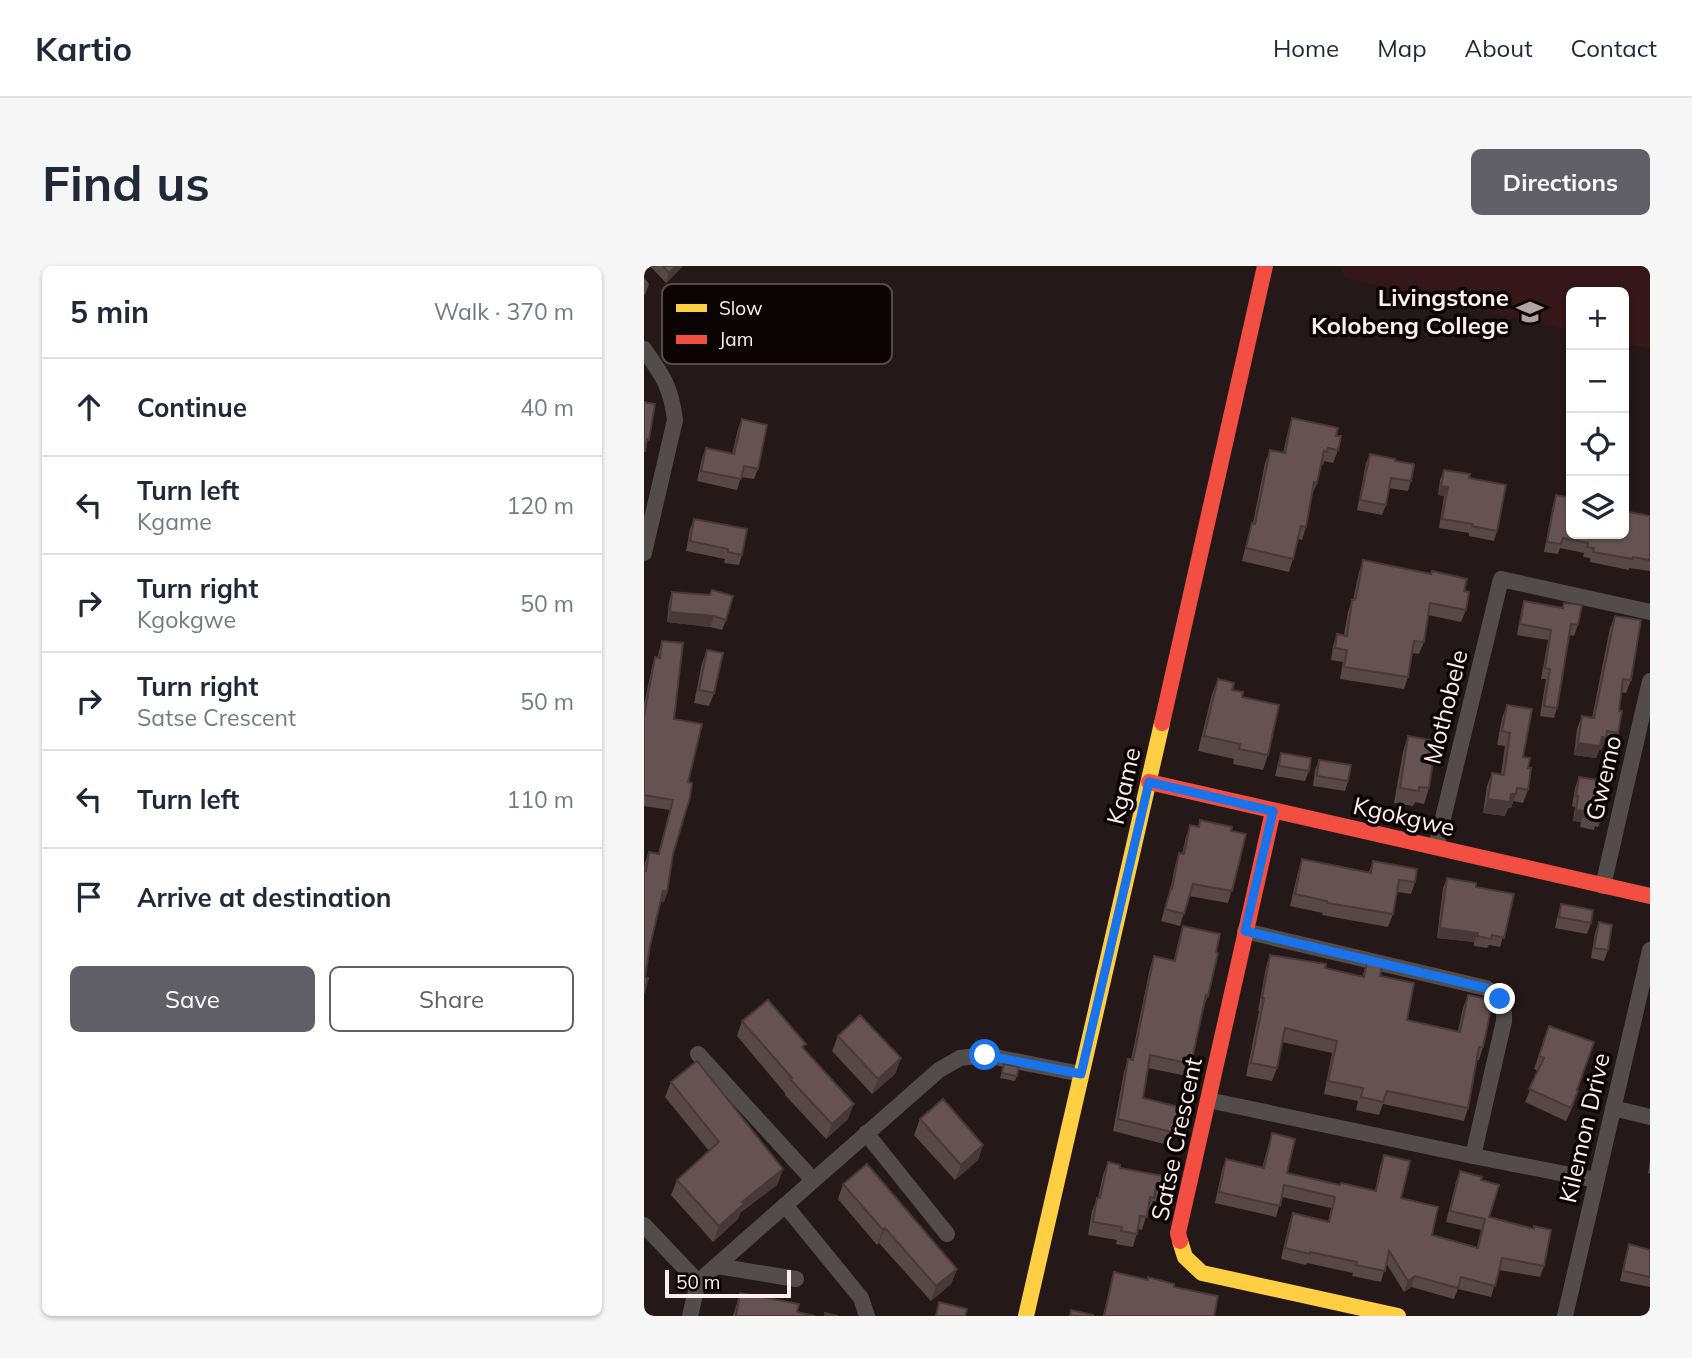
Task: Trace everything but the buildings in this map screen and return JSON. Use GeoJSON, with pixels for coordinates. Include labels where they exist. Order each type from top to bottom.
{"type":"FeatureCollection","features":[{"type":"Feature","properties":{"kind":"street","name":"Kgame"},"geometry":{"type":"LineString","coordinates":[[1026,1316],[1265,266]]}},
{"type":"Feature","properties":{"kind":"street"},"geometry":{"type":"LineString","coordinates":[[644,349],[665,379],[675,420],[651,495],[644,553]]}},
{"type":"Feature","properties":{"kind":"street","name":"Mothobele"},"geometry":{"type":"LineString","coordinates":[[1436,847],[1501,579],[1650,612]]}},
{"type":"Feature","properties":{"kind":"street","name":"Gwemo"},"geometry":{"type":"LineString","coordinates":[[1603,886],[1650,681]]}},
{"type":"Feature","properties":{"kind":"street","name":"Kgokgwe"},"geometry":{"type":"LineString","coordinates":[[1149,782],[1650,896]]}},
{"type":"Feature","properties":{"kind":"street","name":"Satse Crescent"},"geometry":{"type":"LineString","coordinates":[[1273,811],[1178,1233],[1185,1257],[1202,1273],[1398,1316]]}},
{"type":"Feature","properties":{"kind":"street"},"geometry":{"type":"LineString","coordinates":[[1245,931],[1486,988],[1494,993],[1500,999],[1504,1021],[1473,1156]]}},
{"type":"Feature","properties":{"kind":"street","name":"Kilemon Drive"},"geometry":{"type":"LineString","coordinates":[[1565,1316],[1650,950]]}},
{"type":"Feature","properties":{"kind":"street"},"geometry":{"type":"LineString","coordinates":[[698,1054],[813,1180]]}},
{"type":"Feature","properties":{"kind":"street"},"geometry":{"type":"LineString","coordinates":[[690,1316],[698,1282],[939,1070],[960,1058],[985,1055],[1081,1074]]}},
{"type":"Feature","properties":{"kind":"street"},"geometry":{"type":"LineString","coordinates":[[1208,1100],[1596,1180]]}},
{"type":"Feature","properties":{"kind":"street"},"geometry":{"type":"LineString","coordinates":[[1613,1108],[1650,1117]]}},
{"type":"Feature","properties":{"kind":"street"},"geometry":{"type":"LineString","coordinates":[[866,1133],[947,1234]]}},
{"type":"Feature","properties":{"kind":"street"},"geometry":{"type":"LineString","coordinates":[[785,1205],[861,1298],[867,1316]]}},
{"type":"Feature","properties":{"kind":"street"},"geometry":{"type":"LineString","coordinates":[[644,1224],[698,1282]]}},
{"type":"Feature","properties":{"kind":"street"},"geometry":{"type":"LineString","coordinates":[[717,1266],[796,1279]]}},
{"type":"Feature","properties":{"kind":"shaded area","name":"Livingstone Kolobeng College"},"geometry":{"type":"Polygon","coordinates":[[[1339,266],[1650,266],[1650,349],[1629,344],[1629,287],[1566,287],[1566,330],[1346,278],[1339,266]]]}},
{"type":"Feature","properties":{"kind":"traffic: slow"},"geometry":{"type":"LineString","coordinates":[[1026,1316],[1162,723]]}},
{"type":"Feature","properties":{"kind":"traffic: slow"},"geometry":{"type":"LineString","coordinates":[[1180,1241],[1185,1257],[1202,1273],[1398,1316]]}},
{"type":"Feature","properties":{"kind":"traffic: jam"},"geometry":{"type":"LineString","coordinates":[[1162,723],[1265,266]]}},
{"type":"Feature","properties":{"kind":"traffic: jam"},"geometry":{"type":"LineString","coordinates":[[1149,782],[1650,896]]}},
{"type":"Feature","properties":{"kind":"traffic: jam"},"geometry":{"type":"LineString","coordinates":[[1180,1241],[1178,1233],[1273,811]]}},
{"type":"Feature","properties":{"kind":"place","name":"Livingstone Kolobeng College"},"geometry":{"type":"Point","coordinates":[1530,312]}},
{"type":"Feature","properties":{"kind":"route"},"geometry":{"type":"LineString","coordinates":[[985,1055],[1081,1074],[1149,782],[1273,811],[1245,931],[1486,988],[1500,999]]}}]}
